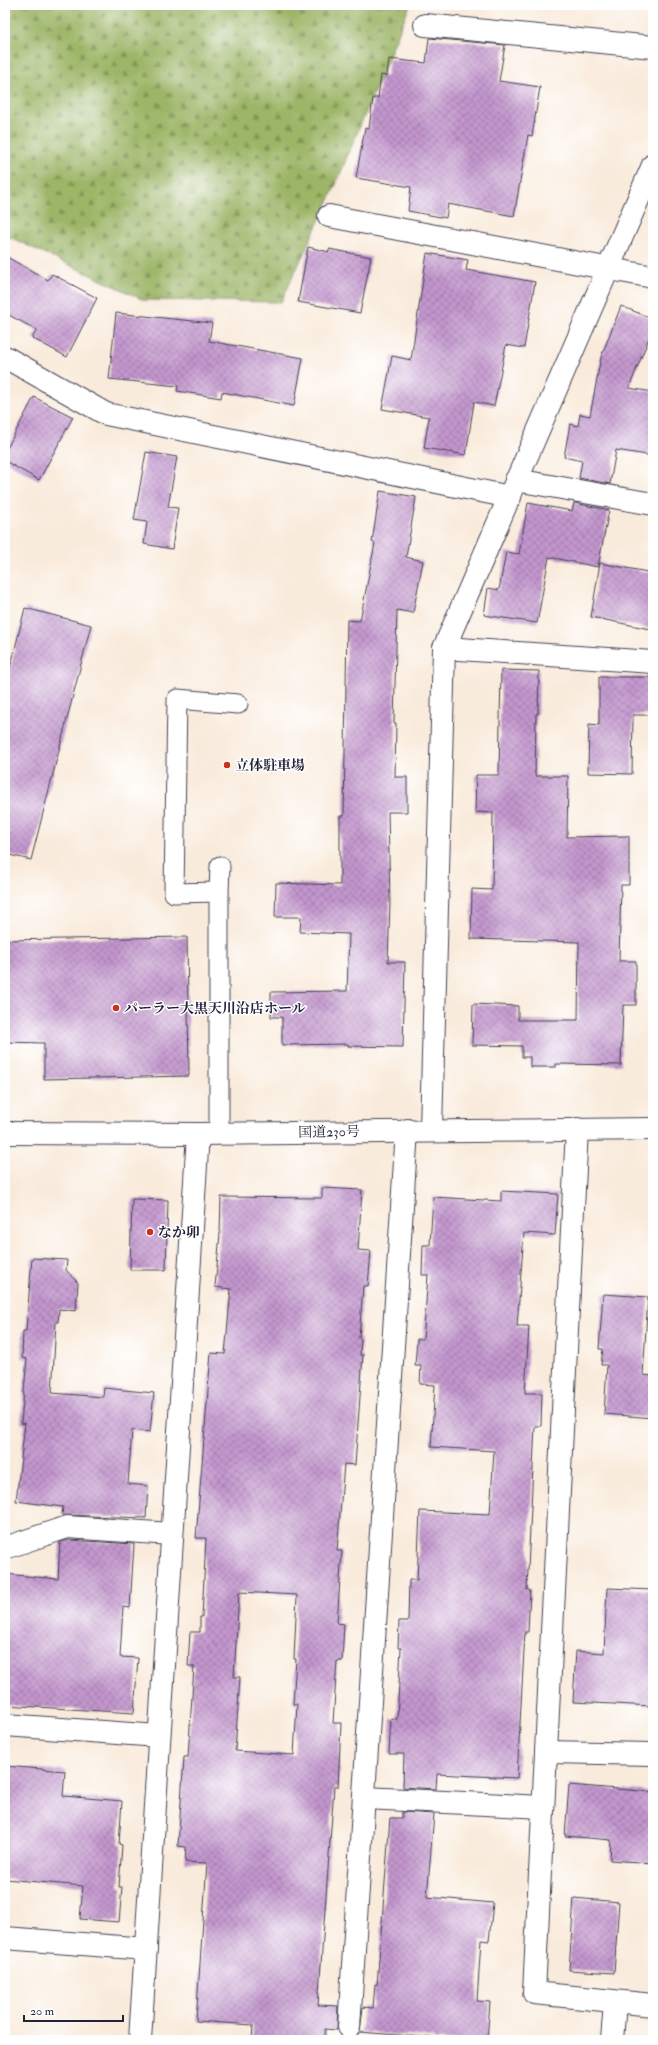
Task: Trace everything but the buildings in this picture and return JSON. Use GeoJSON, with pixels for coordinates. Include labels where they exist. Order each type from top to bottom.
{"type":"FeatureCollection","features":[{"type":"Feature","properties":{"kind":"main road"},"geometry":{"type":"LineString","coordinates":[[425,25],[653,47]]}},
{"type":"Feature","properties":{"kind":"main road"},"geometry":{"type":"LineString","coordinates":[[431,1130],[444,648],[653,165]]}},
{"type":"Feature","properties":{"kind":"main road"},"geometry":{"type":"LineString","coordinates":[[330,216],[653,277]]}},
{"type":"Feature","properties":{"kind":"main road"},"geometry":{"type":"LineString","coordinates":[[5,357],[106,414],[513,489],[653,504]]}},
{"type":"Feature","properties":{"kind":"main road"},"geometry":{"type":"LineString","coordinates":[[444,648],[653,662]]}},
{"type":"Feature","properties":{"kind":"main road"},"geometry":{"type":"LineString","coordinates":[[577,1129],[534,1993],[615,2003],[653,2005]]}},
{"type":"Feature","properties":{"kind":"main road","name":"国道230号"},"geometry":{"type":"LineString","coordinates":[[5,1133],[208,1134],[407,1130],[653,1129]]}},
{"type":"Feature","properties":{"kind":"main road"},"geometry":{"type":"LineString","coordinates":[[349,2027],[407,1130]]}},
{"type":"Feature","properties":{"kind":"main road"},"geometry":{"type":"LineString","coordinates":[[140,2040],[172,1534],[208,1134]]}},
{"type":"Feature","properties":{"kind":"main road"},"geometry":{"type":"LineString","coordinates":[[5,1548],[67,1527],[172,1534]]}},
{"type":"Feature","properties":{"kind":"main road"},"geometry":{"type":"LineString","coordinates":[[5,1725],[159,1736]]}},
{"type":"Feature","properties":{"kind":"main road"},"geometry":{"type":"LineString","coordinates":[[546,1752],[653,1754]]}},
{"type":"Feature","properties":{"kind":"main road"},"geometry":{"type":"LineString","coordinates":[[365,1798],[543,1808]]}},
{"type":"Feature","properties":{"kind":"main road"},"geometry":{"type":"LineString","coordinates":[[5,1938],[146,1949]]}},
{"type":"Feature","properties":{"kind":"main road"},"geometry":{"type":"LineString","coordinates":[[612,2040],[615,2003]]}},
{"type":"Feature","properties":{"kind":"lane"},"geometry":{"type":"LineString","coordinates":[[219,892],[174,893],[177,699],[238,704]]}},
{"type":"Feature","properties":{"kind":"lane"},"geometry":{"type":"LineString","coordinates":[[208,1134],[220,866]]}},
{"type":"Feature","properties":{"kind":"green space"},"geometry":{"type":"Polygon","coordinates":[[[5,5],[410,5],[334,189],[281,302],[144,300],[5,235],[5,5]]]}},
{"type":"Feature","properties":{"kind":"place","name":"立体駐車場"},"geometry":{"type":"Point","coordinates":[227,765]}},
{"type":"Feature","properties":{"kind":"place","name":"パーラー大黒天川沿店ホール"},"geometry":{"type":"Point","coordinates":[116,1008]}},
{"type":"Feature","properties":{"kind":"place","name":"なか卯"},"geometry":{"type":"Point","coordinates":[150,1232]}}]}
